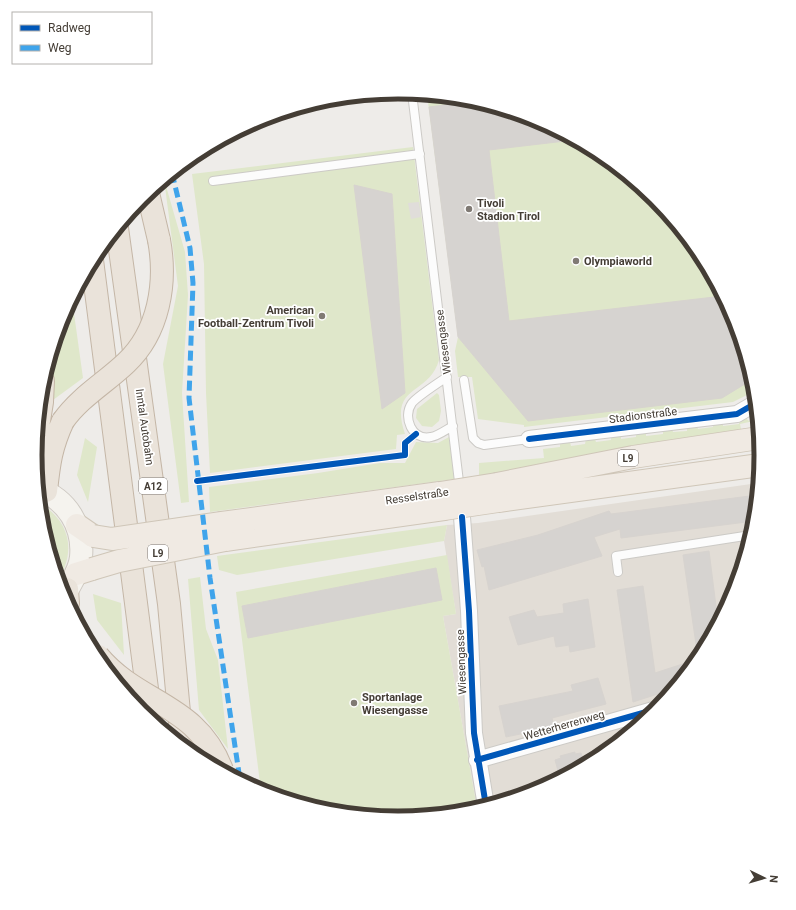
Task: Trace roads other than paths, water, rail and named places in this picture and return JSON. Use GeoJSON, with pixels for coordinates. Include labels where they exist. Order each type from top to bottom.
{"type":"FeatureCollection","features":[{"type":"Feature","properties":{"kind":"highway"},"geometry":{"type":"LineString","coordinates":[[43,483],[51,449],[63,421],[84,397],[127,362],[150,328],[158,309],[161,292],[161,254],[150,200]]}},
{"type":"Feature","properties":{"kind":"highway","name":"Inntal Autobahn"},"geometry":{"type":"LineString","coordinates":[[118,235],[169,604],[178,686],[181,737]]}},
{"type":"Feature","properties":{"kind":"highway","name":"A12"},"geometry":{"type":"LineString","coordinates":[[93,271],[150,711]]}},
{"type":"Feature","properties":{"kind":"highway"},"geometry":{"type":"LineString","coordinates":[[120,677],[189,721],[210,744],[218,762]]}},
{"type":"Feature","properties":{"kind":"main road","name":"Resselstraße"},"geometry":{"type":"LineString","coordinates":[[85,530],[112,539],[223,531],[449,506],[633,457],[753,439]]}},
{"type":"Feature","properties":{"kind":"main road","name":"Resselstraße"},"geometry":{"type":"LineString","coordinates":[[498,493],[754,466]]}},
{"type":"Feature","properties":{"kind":"main road","name":"L9"},"geometry":{"type":"LineString","coordinates":[[44,491],[59,500],[85,530],[81,541],[81,558],[73,586]]}},
{"type":"Feature","properties":{"kind":"main road","name":"Resselstraße"},"geometry":{"type":"LineString","coordinates":[[73,586],[119,561],[223,531]]}},
{"type":"Feature","properties":{"kind":"street","name":"Stadionstraße"},"geometry":{"type":"LineString","coordinates":[[529,439],[736,414],[750,406]]}},
{"type":"Feature","properties":{"kind":"street","name":"Wiesengasse"},"geometry":{"type":"LineString","coordinates":[[449,506],[469,611],[474,733],[477,760],[485,800]]}},
{"type":"Feature","properties":{"kind":"street","name":"Wetterherrenweg"},"geometry":{"type":"LineString","coordinates":[[477,760],[644,713]]}},
{"type":"Feature","properties":{"kind":"lane","name":"Wiesengasse"},"geometry":{"type":"LineString","coordinates":[[413,100],[460,481],[449,506]]}},
{"type":"Feature","properties":{"kind":"lane"},"geometry":{"type":"LineString","coordinates":[[213,181],[420,154]]}},
{"type":"Feature","properties":{"kind":"lane"},"geometry":{"type":"LineString","coordinates":[[447,377],[412,404],[408,417],[410,429],[413,432],[430,437],[453,426]]}},
{"type":"Feature","properties":{"kind":"lane"},"geometry":{"type":"LineString","coordinates":[[464,380],[473,438],[478,443],[484,445],[529,439]]}},
{"type":"Feature","properties":{"kind":"lane"},"geometry":{"type":"LineString","coordinates":[[618,572],[616,556],[745,535]]}},
{"type":"Feature","properties":{"kind":"place","name":"Tivoli Stadion Tirol"},"geometry":{"type":"Point","coordinates":[469,209]}},
{"type":"Feature","properties":{"kind":"place","name":"Olympiaworld"},"geometry":{"type":"Point","coordinates":[576,261]}},
{"type":"Feature","properties":{"kind":"place","name":"American Football-Zentrum Tivoli"},"geometry":{"type":"Point","coordinates":[322,316]}},
{"type":"Feature","properties":{"kind":"place","name":"Sportanlage Wiesengasse"},"geometry":{"type":"Point","coordinates":[354,703]}}]}
